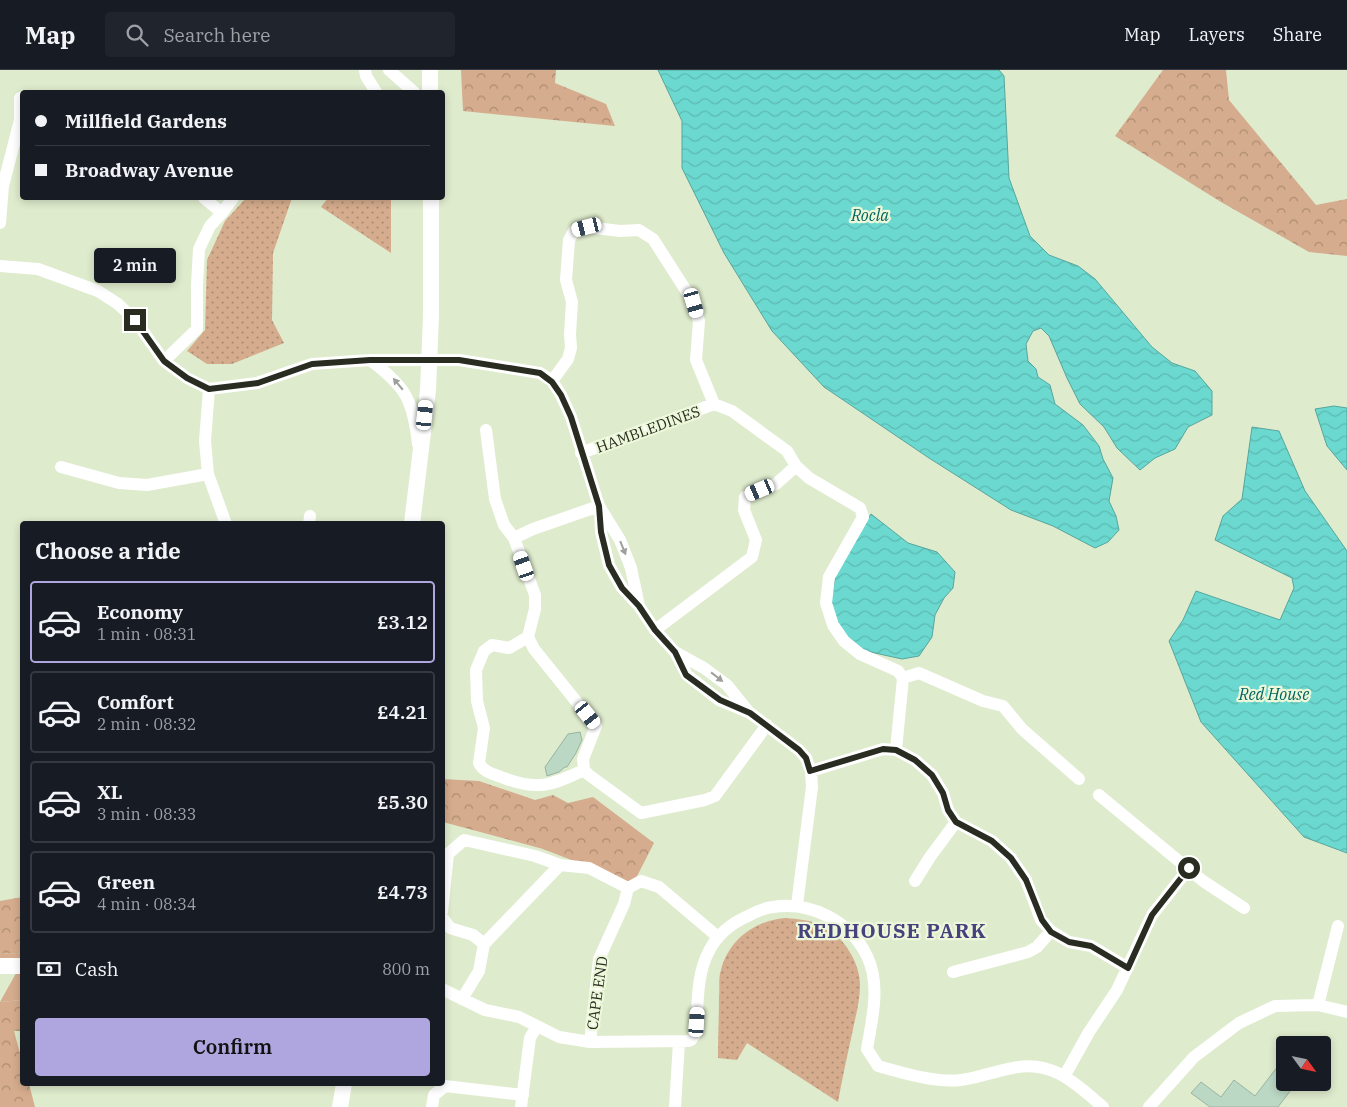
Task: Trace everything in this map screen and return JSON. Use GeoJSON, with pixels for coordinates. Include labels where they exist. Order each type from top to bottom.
{"type":"FeatureCollection","features":[{"type":"Feature","properties":{"kind":"street"},"geometry":{"type":"LineString","coordinates":[[365,70],[366,76],[375,90]]}},
{"type":"Feature","properties":{"kind":"street"},"geometry":{"type":"LineString","coordinates":[[389,70],[412,90]]}},
{"type":"Feature","properties":{"kind":"street"},"geometry":{"type":"LineString","coordinates":[[430,70],[430,90]]}},
{"type":"Feature","properties":{"kind":"street"},"geometry":{"type":"LineString","coordinates":[[0,223],[3,186],[20,124]]}},
{"type":"Feature","properties":{"kind":"street"},"geometry":{"type":"LineString","coordinates":[[207,200],[222,212]]}},
{"type":"Feature","properties":{"kind":"street"},"geometry":{"type":"LineString","coordinates":[[164,361],[197,329],[199,249],[210,226],[231,200]]}},
{"type":"Feature","properties":{"kind":"street"},"geometry":{"type":"LineString","coordinates":[[412,521],[428,390],[431,316],[431,200]]}},
{"type":"Feature","properties":{"kind":"street"},"geometry":{"type":"LineString","coordinates":[[552,382],[568,359],[571,348],[572,302],[566,280],[569,240],[574,230],[587,227],[620,231],[639,230],[653,239],[694,303],[700,321],[696,360],[714,404]]}},
{"type":"Feature","properties":{"kind":"street"},"geometry":{"type":"LineString","coordinates":[[0,263],[38,269],[98,291],[118,304],[135,320],[164,361],[187,378],[209,389],[258,383],[312,364],[370,360],[459,360],[540,373],[552,382],[561,395],[571,417],[599,506],[631,568],[639,606]]}},
{"type":"Feature","properties":{"kind":"street"},"geometry":{"type":"LineString","coordinates":[[370,360],[388,373],[403,388],[414,420],[420,464]]}},
{"type":"Feature","properties":{"kind":"street"},"geometry":{"type":"LineString","coordinates":[[209,389],[205,441],[208,474],[225,521]]}},
{"type":"Feature","properties":{"kind":"street","name":"HAMBLEDINES"},"geometry":{"type":"LineString","coordinates":[[582,453],[714,404],[732,411],[787,451],[796,466],[809,478],[860,508],[863,518],[829,577],[826,603],[833,625],[844,642],[860,654],[900,674]]}},
{"type":"Feature","properties":{"kind":"street"},"geometry":{"type":"LineString","coordinates":[[486,430],[495,499],[504,525],[514,538],[534,595],[535,609],[528,637],[534,649],[596,726],[583,759],[584,770],[589,776],[641,813],[705,800],[715,796],[767,725]]}},
{"type":"Feature","properties":{"kind":"street"},"geometry":{"type":"LineString","coordinates":[[655,630],[752,557],[756,540],[744,510],[746,497],[776,484],[796,466]]}},
{"type":"Feature","properties":{"kind":"street"},"geometry":{"type":"LineString","coordinates":[[61,467],[119,483],[147,485],[208,474]]}},
{"type":"Feature","properties":{"kind":"street"},"geometry":{"type":"LineString","coordinates":[[514,538],[533,529],[599,506]]}},
{"type":"Feature","properties":{"kind":"street"},"geometry":{"type":"LineString","coordinates":[[599,506],[601,532],[609,565],[622,588],[639,606],[655,630],[675,652],[686,675],[720,700],[750,713],[799,750],[806,758],[812,787],[797,905]]}},
{"type":"Feature","properties":{"kind":"street"},"geometry":{"type":"LineString","coordinates":[[528,637],[510,648],[492,645],[484,651],[476,670],[477,701],[484,728],[478,763],[483,770],[522,785],[541,786],[584,770]]}},
{"type":"Feature","properties":{"kind":"street"},"geometry":{"type":"LineString","coordinates":[[896,750],[900,674],[919,673],[983,701],[1003,706],[1022,729],[1079,779]]}},
{"type":"Feature","properties":{"kind":"street"},"geometry":{"type":"LineString","coordinates":[[810,771],[883,749],[896,750],[915,760],[932,775],[943,793],[948,810],[956,822],[992,841],[1011,858],[1026,880],[1042,920],[1051,932],[1069,942],[1091,946],[1128,968]]}},
{"type":"Feature","properties":{"kind":"street"},"geometry":{"type":"LineString","coordinates":[[1099,795],[1189,868],[1202,881],[1244,908]]}},
{"type":"Feature","properties":{"kind":"street"},"geometry":{"type":"LineString","coordinates":[[915,881],[956,822]]}},
{"type":"Feature","properties":{"kind":"street"},"geometry":{"type":"LineString","coordinates":[[445,883],[448,854],[464,840],[535,856],[560,865],[589,868],[628,888],[642,881],[658,887],[718,937]]}},
{"type":"Feature","properties":{"kind":"street"},"geometry":{"type":"LineString","coordinates":[[462,1000],[479,971],[484,944],[560,865]]}},
{"type":"Feature","properties":{"kind":"street"},"geometry":{"type":"LineString","coordinates":[[1065,1076],[1089,1032],[1117,990],[1152,915],[1189,868]]}},
{"type":"Feature","properties":{"kind":"street","name":"CAPE END"},"geometry":{"type":"LineString","coordinates":[[590,1042],[599,959],[624,904],[628,888]]}},
{"type":"Feature","properties":{"kind":"street"},"geometry":{"type":"LineString","coordinates":[[445,991],[485,1010],[519,1017],[559,1037],[590,1042],[679,1042],[691,1040],[696,1033],[700,975],[708,952],[718,937],[737,921],[757,912],[771,907],[797,905],[827,914],[851,932],[867,956],[875,984],[874,1007],[867,1049],[878,1066],[945,1081],[961,1080],[1016,1067],[1044,1067],[1065,1076],[1103,1107]]}},
{"type":"Feature","properties":{"kind":"street"},"geometry":{"type":"LineString","coordinates":[[445,921],[450,928],[473,935],[484,944]]}},
{"type":"Feature","properties":{"kind":"street"},"geometry":{"type":"LineString","coordinates":[[1318,1005],[1338,926]]}},
{"type":"Feature","properties":{"kind":"street"},"geometry":{"type":"LineString","coordinates":[[953,972],[1028,952],[1037,947],[1051,932]]}},
{"type":"Feature","properties":{"kind":"street"},"geometry":{"type":"LineString","coordinates":[[0,966],[20,966]]}},
{"type":"Feature","properties":{"kind":"street"},"geometry":{"type":"LineString","coordinates":[[1150,1107],[1194,1057],[1239,1023],[1274,1006],[1318,1005],[1347,1012]]}},
{"type":"Feature","properties":{"kind":"street"},"geometry":{"type":"LineString","coordinates":[[432,1107],[434,1095],[446,1086],[522,1101],[530,1038],[537,1026]]}},
{"type":"Feature","properties":{"kind":"street"},"geometry":{"type":"LineString","coordinates":[[675,1107],[679,1042]]}},
{"type":"Feature","properties":{"kind":"street"},"geometry":{"type":"LineString","coordinates":[[340,1107],[344,1086]]}},
{"type":"Feature","properties":{"kind":"green space"},"geometry":{"type":"Polygon","coordinates":[[[461,70],[556,70],[555,83],[606,104],[615,126],[463,111],[461,70]]]}},
{"type":"Feature","properties":{"kind":"green space"},"geometry":{"type":"Polygon","coordinates":[[[1163,70],[1226,70],[1229,100],[1316,205],[1347,199],[1347,256],[1309,252],[1221,202],[1115,136],[1163,70]]]}},
{"type":"Feature","properties":{"kind":"green space"},"geometry":{"type":"Polygon","coordinates":[[[244,200],[291,200],[273,253],[272,320],[284,343],[232,364],[207,364],[187,351],[205,330],[207,260],[225,221],[244,200]]]}},
{"type":"Feature","properties":{"kind":"green space"},"geometry":{"type":"Polygon","coordinates":[[[326,200],[391,200],[391,253],[321,207],[326,200]]]}},
{"type":"Feature","properties":{"kind":"green space"},"geometry":{"type":"Polygon","coordinates":[[[445,779],[479,781],[535,800],[553,795],[568,803],[593,797],[654,843],[633,884],[543,849],[445,823],[445,779]]]}},
{"type":"Feature","properties":{"kind":"green space"},"geometry":{"type":"Polygon","coordinates":[[[20,897],[20,952],[18,954],[0,953],[0,901],[20,897]]]}},
{"type":"Feature","properties":{"kind":"green space"},"geometry":{"type":"Polygon","coordinates":[[[785,918],[814,922],[830,930],[849,951],[857,967],[860,985],[859,998],[838,1102],[747,1043],[737,1060],[718,1058],[719,980],[725,959],[730,949],[745,934],[763,923],[785,918]]]}},
{"type":"Feature","properties":{"kind":"green space"},"geometry":{"type":"Polygon","coordinates":[[[20,952],[20,966],[0,966],[0,953],[20,952]]]}},
{"type":"Feature","properties":{"kind":"green space"},"geometry":{"type":"Polygon","coordinates":[[[20,966],[20,1000],[0,1002],[20,966]]]}},
{"type":"Feature","properties":{"kind":"green space"},"geometry":{"type":"Polygon","coordinates":[[[20,1000],[20,1031],[14,1031],[20,1054],[20,1086],[30,1086],[35,1107],[0,1107],[0,1002],[20,1000]]]}},
{"type":"Feature","properties":{"kind":"water","name":"Rocla"},"geometry":{"type":"Polygon","coordinates":[[[658,70],[999,70],[1004,76],[1009,178],[1030,236],[1049,255],[1078,266],[1095,279],[1152,347],[1172,363],[1195,371],[1212,391],[1212,415],[1188,427],[1175,449],[1155,458],[1140,470],[1117,448],[1104,427],[1080,404],[1049,336],[1041,328],[1033,331],[1026,344],[1028,361],[1036,369],[1038,377],[1050,385],[1055,404],[1083,425],[1099,446],[1103,459],[1113,478],[1109,501],[1116,516],[1119,530],[1108,542],[1095,548],[1053,526],[1011,510],[929,458],[824,387],[772,331],[724,253],[682,168],[682,121],[658,70]]]}},
{"type":"Feature","properties":{"kind":"water"},"geometry":{"type":"Polygon","coordinates":[[[1334,406],[1347,408],[1347,470],[1327,446],[1315,409],[1334,406]]]}},
{"type":"Feature","properties":{"kind":"water","name":"Red House"},"geometry":{"type":"Polygon","coordinates":[[[1252,427],[1279,431],[1305,491],[1347,551],[1347,853],[1304,837],[1201,722],[1169,641],[1183,620],[1196,591],[1280,620],[1294,588],[1292,578],[1215,540],[1223,516],[1242,499],[1252,427]]]}},
{"type":"Feature","properties":{"kind":"water"},"geometry":{"type":"Polygon","coordinates":[[[871,514],[908,543],[937,552],[955,572],[953,588],[944,598],[935,615],[932,637],[919,656],[902,659],[866,651],[839,631],[830,604],[838,565],[871,514]]]}},
{"type":"Feature","properties":{"kind":"building"},"geometry":{"type":"Polygon","coordinates":[[[580,732],[582,740],[567,767],[547,776],[545,767],[568,734],[580,732]]]}},
{"type":"Feature","properties":{"kind":"building"},"geometry":{"type":"Polygon","coordinates":[[[1276,1069],[1276,1091],[1290,1091],[1278,1107],[1210,1107],[1191,1093],[1201,1082],[1221,1097],[1234,1080],[1255,1096],[1276,1069]]]}},
{"type":"Feature","properties":{"kind":"district","name":"REDHOUSE PARK"},"geometry":{"type":"Point","coordinates":[892,930]}},
{"type":"Feature","properties":{"kind":"route"},"geometry":{"type":"LineString","coordinates":[[135,320],[164,361],[187,378],[209,389],[258,383],[312,364],[370,360],[449,359],[540,373],[552,382],[561,395],[571,417],[599,506],[601,532],[609,565],[622,588],[639,606],[655,630],[675,652],[686,675],[720,700],[750,713],[767,725],[799,750],[806,758],[810,771],[883,749],[896,750],[915,760],[932,775],[943,793],[948,810],[956,822],[969,831],[992,841],[1011,858],[1026,880],[1042,920],[1051,932],[1069,942],[1091,946],[1128,968],[1152,915],[1189,868]]}}]}
